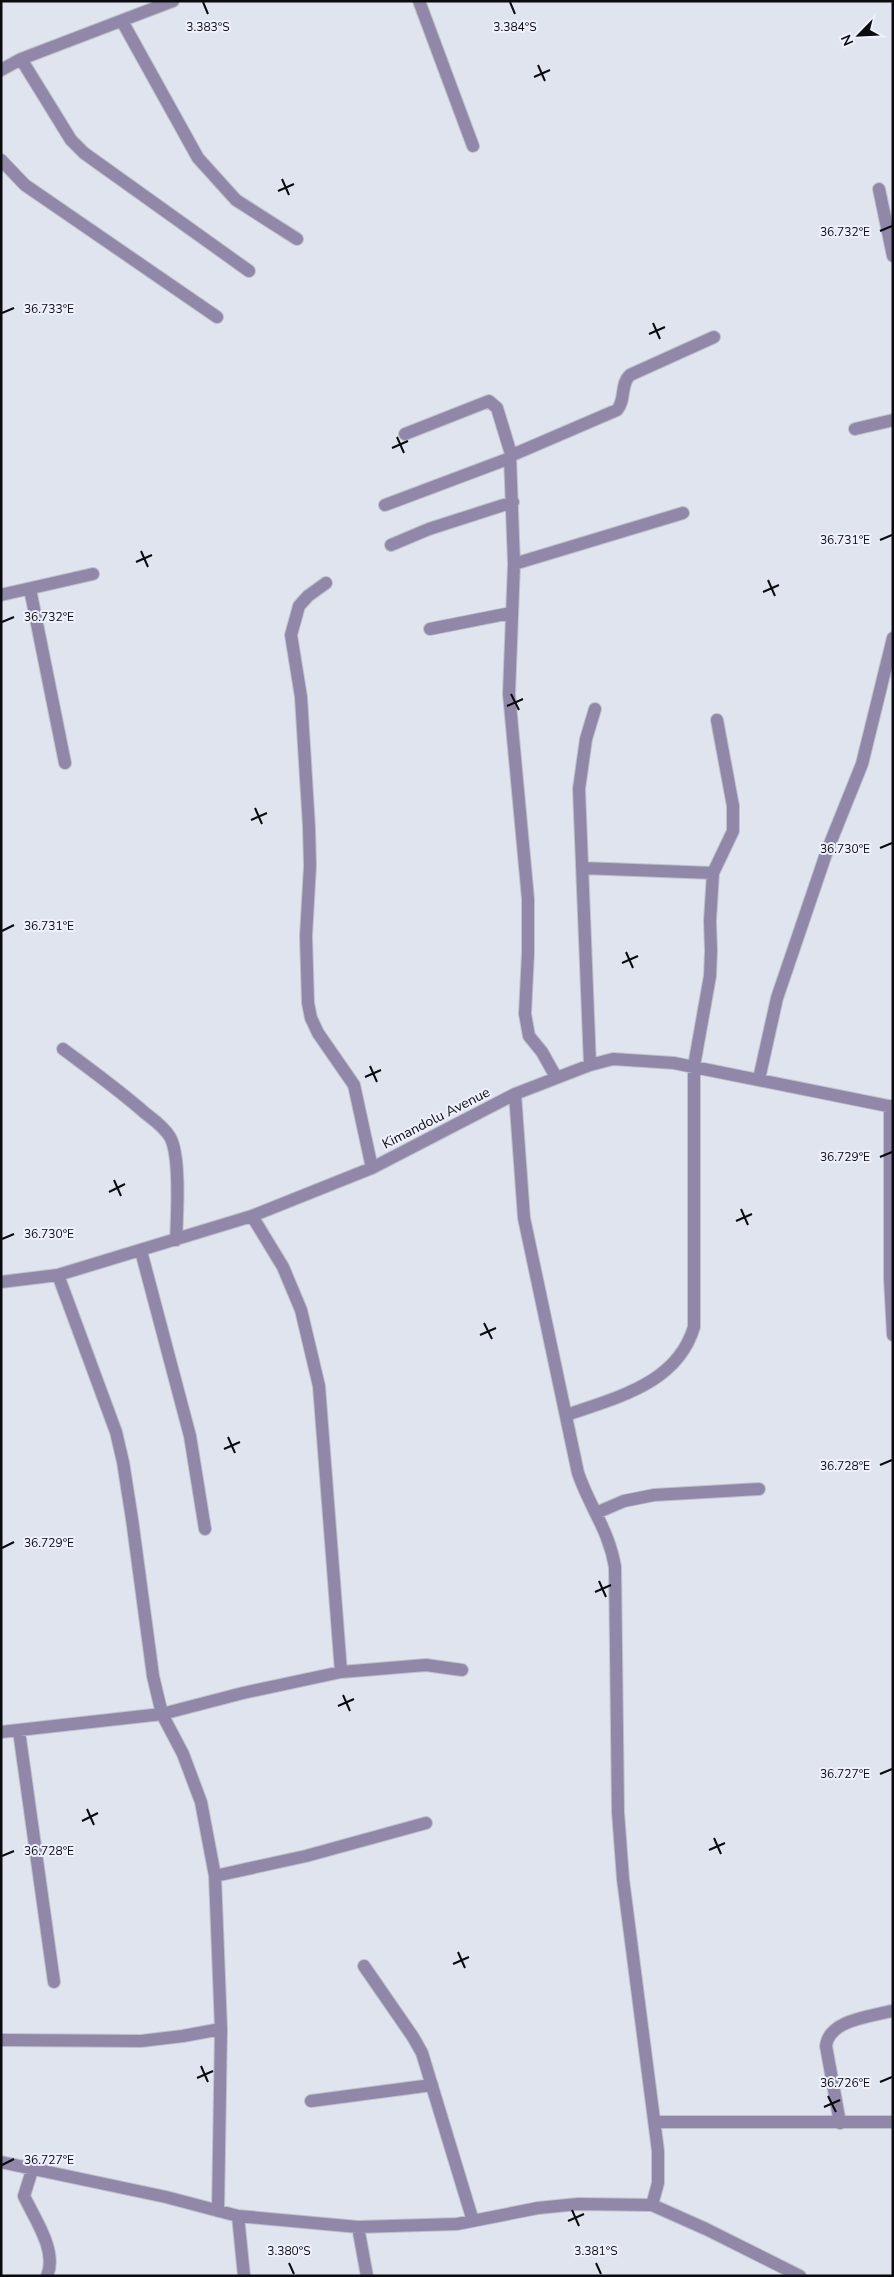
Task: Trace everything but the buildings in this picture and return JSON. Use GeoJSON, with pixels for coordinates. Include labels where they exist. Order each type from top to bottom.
{"type":"FeatureCollection","features":[{"type":"Feature","properties":{"kind":"street"},"geometry":{"type":"LineString","coordinates":[[1,70],[21,59],[174,1]]}},
{"type":"Feature","properties":{"kind":"street"},"geometry":{"type":"LineString","coordinates":[[418,1],[473,146]]}},
{"type":"Feature","properties":{"kind":"street"},"geometry":{"type":"LineString","coordinates":[[122,21],[198,158],[236,200],[297,239]]}},
{"type":"Feature","properties":{"kind":"street"},"geometry":{"type":"LineString","coordinates":[[21,59],[71,140],[84,153],[249,271]]}},
{"type":"Feature","properties":{"kind":"street"},"geometry":{"type":"LineString","coordinates":[[1,160],[26,185],[218,317]]}},
{"type":"Feature","properties":{"kind":"street"},"geometry":{"type":"LineString","coordinates":[[879,189],[893,256]]}},
{"type":"Feature","properties":{"kind":"street"},"geometry":{"type":"LineString","coordinates":[[385,505],[511,456],[617,410],[622,403],[626,380],[630,375],[714,336]]}},
{"type":"Feature","properties":{"kind":"street"},"geometry":{"type":"LineString","coordinates":[[405,434],[489,401],[497,408],[511,456],[514,564],[509,694],[528,899],[525,1020],[529,1036],[542,1052],[556,1077]]}},
{"type":"Feature","properties":{"kind":"street"},"geometry":{"type":"LineString","coordinates":[[855,429],[893,420]]}},
{"type":"Feature","properties":{"kind":"street"},"geometry":{"type":"LineString","coordinates":[[391,545],[429,529],[513,502]]}},
{"type":"Feature","properties":{"kind":"street"},"geometry":{"type":"LineString","coordinates":[[514,564],[684,513]]}},
{"type":"Feature","properties":{"kind":"street"},"geometry":{"type":"LineString","coordinates":[[1,595],[93,574]]}},
{"type":"Feature","properties":{"kind":"street"},"geometry":{"type":"LineString","coordinates":[[326,583],[308,596],[299,606],[290,635],[302,697],[309,828],[310,866],[306,936],[308,1003],[311,1018],[318,1033],[354,1085],[372,1168]]}},
{"type":"Feature","properties":{"kind":"street"},"geometry":{"type":"LineString","coordinates":[[30,589],[64,764]]}},
{"type":"Feature","properties":{"kind":"street"},"geometry":{"type":"LineString","coordinates":[[430,629],[511,613]]}},
{"type":"Feature","properties":{"kind":"street"},"geometry":{"type":"LineString","coordinates":[[759,1078],[777,998],[827,852],[862,764],[893,638]]}},
{"type":"Feature","properties":{"kind":"street"},"geometry":{"type":"LineString","coordinates":[[590,1065],[579,789],[586,739],[595,708]]}},
{"type":"Feature","properties":{"kind":"street"},"geometry":{"type":"LineString","coordinates":[[567,1415],[627,1394],[655,1379],[672,1366],[690,1341],[694,1327],[694,1066],[710,976],[710,921],[713,873],[726,849],[734,825],[725,758],[717,720]]}},
{"type":"Feature","properties":{"kind":"street"},"geometry":{"type":"LineString","coordinates":[[582,868],[713,873]]}},
{"type":"Feature","properties":{"kind":"street"},"geometry":{"type":"LineString","coordinates":[[63,1049],[129,1099],[161,1126],[170,1137],[174,1147],[178,1194],[176,1240]]}},
{"type":"Feature","properties":{"kind":"street","name":"Kimandolu Avenue"},"geometry":{"type":"LineString","coordinates":[[1,1282],[58,1275],[252,1216],[372,1168],[515,1094],[556,1077],[613,1059],[694,1066],[891,1106]]}},
{"type":"Feature","properties":{"kind":"street"},"geometry":{"type":"LineString","coordinates":[[515,1094],[524,1218],[578,1474],[585,1494],[606,1532],[612,1548],[615,1567],[618,1812],[623,1879],[655,2122],[658,2184],[652,2205]]}},
{"type":"Feature","properties":{"kind":"street"},"geometry":{"type":"LineString","coordinates":[[891,1106],[890,1269],[893,1335]]}},
{"type":"Feature","properties":{"kind":"street"},"geometry":{"type":"LineString","coordinates":[[252,1216],[283,1268],[301,1310],[319,1386],[341,1672]]}},
{"type":"Feature","properties":{"kind":"street"},"geometry":{"type":"LineString","coordinates":[[141,1251],[190,1436],[205,1529]]}},
{"type":"Feature","properties":{"kind":"street"},"geometry":{"type":"LineString","coordinates":[[58,1275],[109,1408],[123,1462],[153,1676],[162,1714],[183,1754],[201,1802],[215,1876],[221,2028],[218,2211]]}},
{"type":"Feature","properties":{"kind":"street"},"geometry":{"type":"LineString","coordinates":[[596,1513],[624,1501],[654,1495],[759,1488]]}},
{"type":"Feature","properties":{"kind":"street"},"geometry":{"type":"LineString","coordinates":[[1,1732],[162,1714],[243,1692],[341,1672],[426,1665],[462,1670]]}},
{"type":"Feature","properties":{"kind":"street"},"geometry":{"type":"LineString","coordinates":[[19,1731],[54,1982]]}},
{"type":"Feature","properties":{"kind":"street"},"geometry":{"type":"LineString","coordinates":[[215,1876],[306,1856],[426,1823]]}},
{"type":"Feature","properties":{"kind":"street"},"geometry":{"type":"LineString","coordinates":[[364,1966],[413,2036],[422,2053],[473,2221]]}},
{"type":"Feature","properties":{"kind":"street"},"geometry":{"type":"LineString","coordinates":[[840,2123],[826,2046],[827,2037],[838,2026],[891,2011]]}},
{"type":"Feature","properties":{"kind":"street"},"geometry":{"type":"LineString","coordinates":[[1,2040],[141,2041],[183,2036],[221,2028]]}},
{"type":"Feature","properties":{"kind":"street"},"geometry":{"type":"LineString","coordinates":[[311,2101],[432,2085]]}},
{"type":"Feature","properties":{"kind":"street"},"geometry":{"type":"LineString","coordinates":[[655,2122],[893,2122]]}},
{"type":"Feature","properties":{"kind":"street"},"geometry":{"type":"LineString","coordinates":[[1,2162],[32,2167],[166,2197],[238,2216],[358,2227],[420,2226],[473,2221],[538,2208],[578,2204],[652,2205],[706,2229],[800,2276]]}},
{"type":"Feature","properties":{"kind":"street"},"geometry":{"type":"LineString","coordinates":[[32,2167],[24,2196],[47,2244],[50,2258],[48,2276]]}},
{"type":"Feature","properties":{"kind":"street"},"geometry":{"type":"LineString","coordinates":[[238,2216],[244,2276]]}},
{"type":"Feature","properties":{"kind":"street"},"geometry":{"type":"LineString","coordinates":[[358,2227],[367,2276]]}}]}
